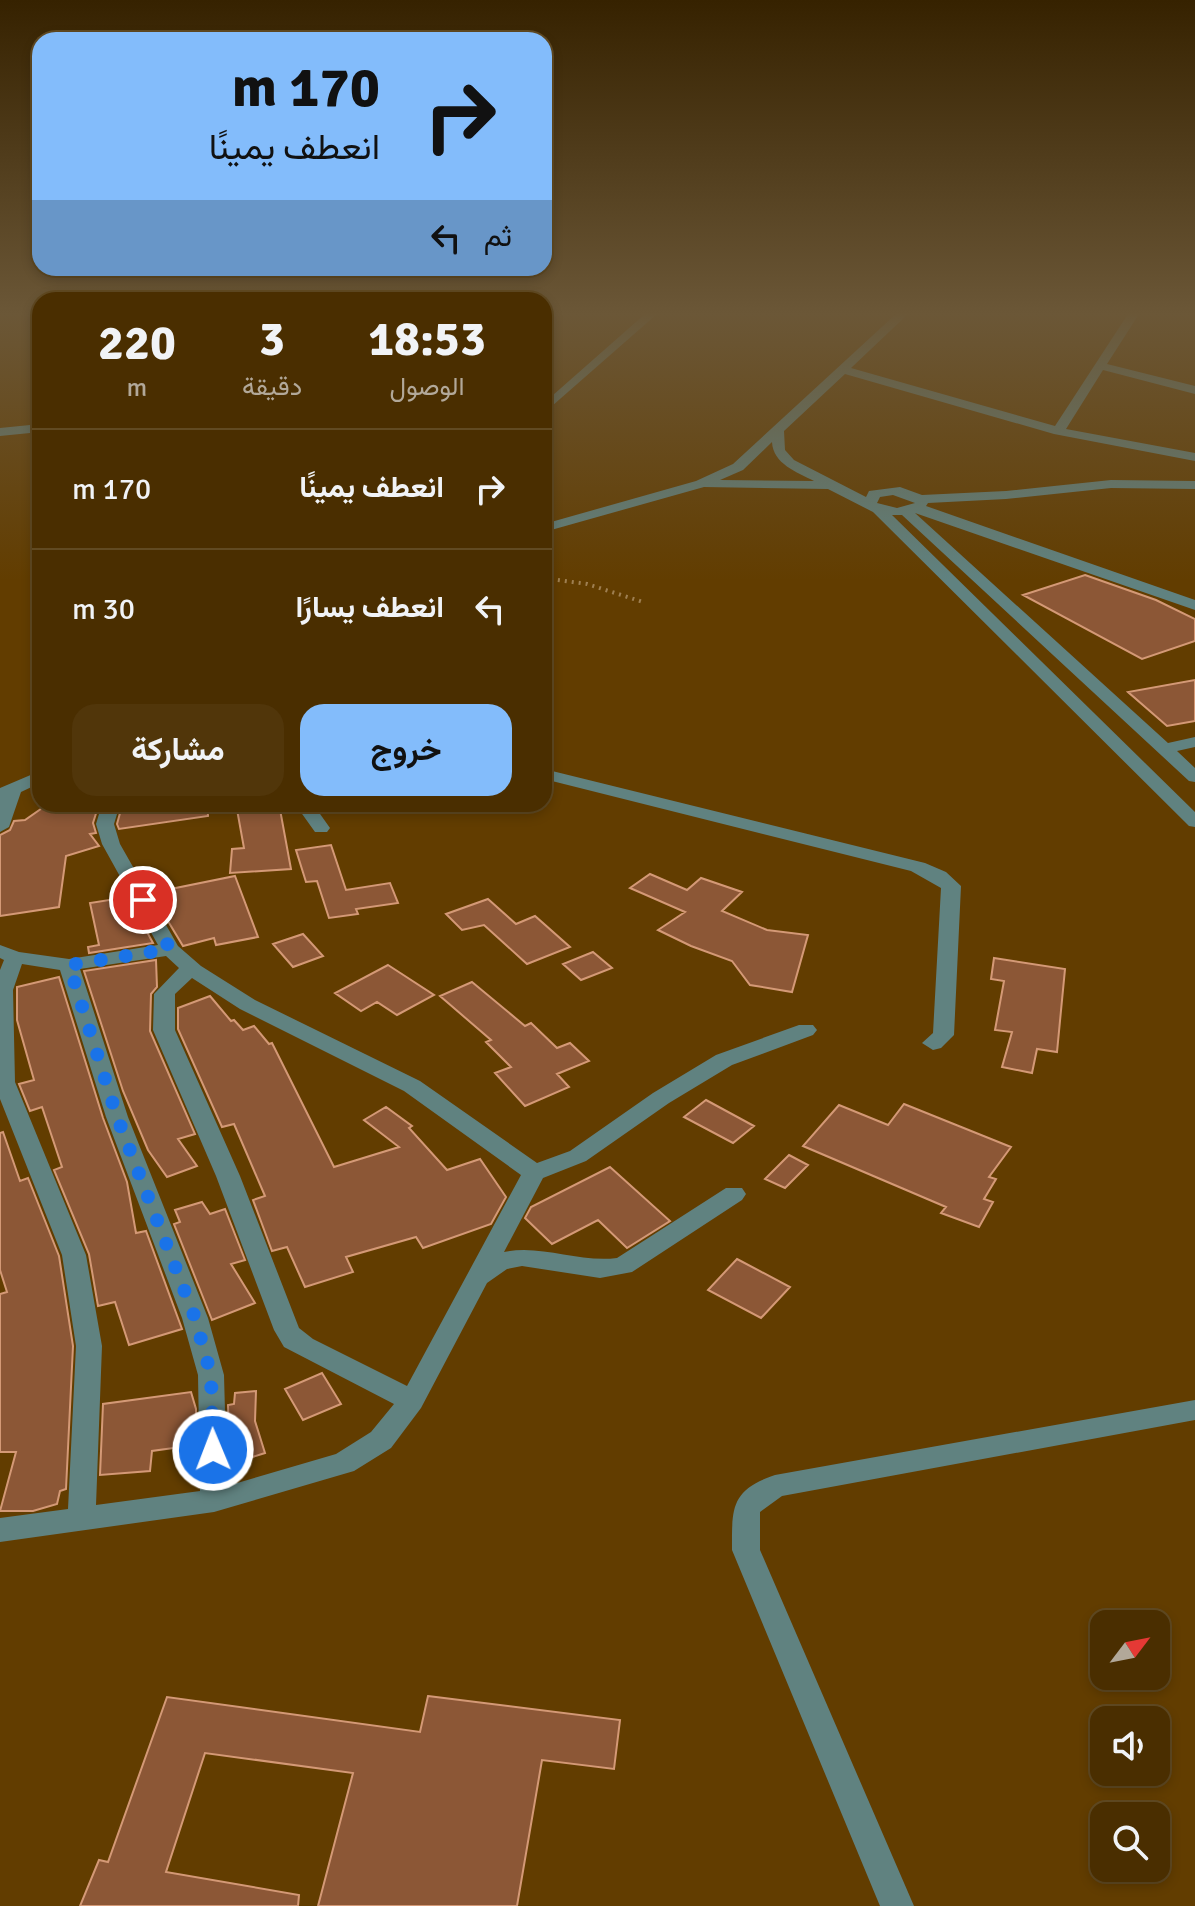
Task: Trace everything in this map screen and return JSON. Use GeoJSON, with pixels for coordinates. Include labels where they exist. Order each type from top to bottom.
{"type":"FeatureCollection","features":[{"type":"Feature","properties":{"kind":"street"},"geometry":{"type":"LineString","coordinates":[[552,526],[701,484],[738,467],[806,403]]}},
{"type":"Feature","properties":{"kind":"street"},"geometry":{"type":"LineString","coordinates":[[960,403],[1058,431],[1195,457]]}},
{"type":"Feature","properties":{"kind":"street"},"geometry":{"type":"LineString","coordinates":[[1058,431],[1076,403]]}},
{"type":"Feature","properties":{"kind":"street"},"geometry":{"type":"LineString","coordinates":[[0,432],[32,429]]}},
{"type":"Feature","properties":{"kind":"street"},"geometry":{"type":"LineString","coordinates":[[778,430],[779,450],[789,463],[874,506],[1195,822]]}},
{"type":"Feature","properties":{"kind":"street"},"geometry":{"type":"LineString","coordinates":[[701,484],[831,485],[902,492],[1195,777]]}},
{"type":"Feature","properties":{"kind":"street"},"geometry":{"type":"LineString","coordinates":[[874,506],[915,506],[1111,484],[1195,485]]}},
{"type":"Feature","properties":{"kind":"street"},"geometry":{"type":"LineString","coordinates":[[874,506],[870,497],[886,491]]}},
{"type":"Feature","properties":{"kind":"street"},"geometry":{"type":"LineString","coordinates":[[915,506],[1195,605]]}},
{"type":"Feature","properties":{"kind":"street"},"geometry":{"type":"LineString","coordinates":[[1166,749],[1195,742]]}},
{"type":"Feature","properties":{"kind":"street"},"geometry":{"type":"LineString","coordinates":[[552,776],[918,867],[939,876],[951,886],[943,1035],[933,1043]]}},
{"type":"Feature","properties":{"kind":"street"},"geometry":{"type":"LineString","coordinates":[[0,827],[6,792],[32,780]]}},
{"type":"Feature","properties":{"kind":"street"},"geometry":{"type":"LineString","coordinates":[[109,812],[105,824],[111,844],[170,949],[190,969],[280,1021],[394,1075],[445,1105],[534,1173]]}},
{"type":"Feature","properties":{"kind":"street"},"geometry":{"type":"LineString","coordinates":[[310,812],[321,828]]}},
{"type":"Feature","properties":{"kind":"street"},"geometry":{"type":"LineString","coordinates":[[81,1520],[89,1346],[74,1255],[4,1082],[3,990],[7,954],[69,965],[170,949]]}},
{"type":"Feature","properties":{"kind":"street"},"geometry":{"type":"LineString","coordinates":[[69,965],[117,1117],[195,1318],[211,1375],[214,1501]]}},
{"type":"Feature","properties":{"kind":"street"},"geometry":{"type":"LineString","coordinates":[[190,969],[165,988],[161,1004],[164,1030],[228,1176],[287,1330],[293,1340],[412,1401]]}},
{"type":"Feature","properties":{"kind":"street"},"geometry":{"type":"LineString","coordinates":[[1,1533],[214,1501],[344,1463],[381,1440],[412,1401],[534,1173],[578,1156],[661,1098],[724,1060],[806,1030]]}},
{"type":"Feature","properties":{"kind":"street"},"geometry":{"type":"LineString","coordinates":[[478,1277],[500,1262],[522,1257],[600,1269],[623,1266],[734,1194]]}},
{"type":"Feature","properties":{"kind":"street"},"geometry":{"type":"LineString","coordinates":[[897,1906],[746,1550],[746,1507],[775,1486],[1195,1410]]}},
{"type":"Feature","properties":{"kind":"path"},"geometry":{"type":"LineString","coordinates":[[552,579],[587,584],[643,602]]}},
{"type":"Feature","properties":{"kind":"building"},"geometry":{"type":"Polygon","coordinates":[[[1085,575],[1156,600],[1195,619],[1195,641],[1142,659],[1023,595],[1085,575]]]}},
{"type":"Feature","properties":{"kind":"building"},"geometry":{"type":"Polygon","coordinates":[[[1195,680],[1195,721],[1167,726],[1128,692],[1195,680]]]}},
{"type":"Feature","properties":{"kind":"building"},"geometry":{"type":"Polygon","coordinates":[[[36,812],[96,812],[93,823],[96,833],[90,834],[99,846],[66,856],[59,907],[0,916],[0,835],[10,830],[14,821],[25,820],[36,812]]]}},
{"type":"Feature","properties":{"kind":"building"},"geometry":{"type":"Polygon","coordinates":[[[120,812],[208,812],[208,816],[119,829],[120,812]]]}},
{"type":"Feature","properties":{"kind":"building"},"geometry":{"type":"Polygon","coordinates":[[[237,812],[280,812],[291,869],[230,873],[232,849],[244,848],[237,812]]]}},
{"type":"Feature","properties":{"kind":"building"},"geometry":{"type":"Polygon","coordinates":[[[331,845],[346,890],[390,883],[398,903],[356,909],[358,914],[329,918],[317,881],[306,882],[296,850],[331,845]]]}},
{"type":"Feature","properties":{"kind":"building"},"geometry":{"type":"Polygon","coordinates":[[[650,874],[687,890],[701,878],[742,892],[722,911],[767,930],[808,935],[792,992],[750,985],[732,961],[658,930],[685,912],[630,888],[650,874]]]}},
{"type":"Feature","properties":{"kind":"building"},"geometry":{"type":"Polygon","coordinates":[[[235,876],[258,937],[216,945],[214,938],[183,946],[151,893],[235,876]]]}},
{"type":"Feature","properties":{"kind":"building"},"geometry":{"type":"Polygon","coordinates":[[[128,897],[153,943],[89,953],[88,947],[99,945],[90,903],[128,897]]]}},
{"type":"Feature","properties":{"kind":"building"},"geometry":{"type":"Polygon","coordinates":[[[488,899],[516,924],[535,916],[570,947],[527,964],[484,925],[462,930],[446,914],[488,899]]]}},
{"type":"Feature","properties":{"kind":"building"},"geometry":{"type":"Polygon","coordinates":[[[303,934],[323,956],[293,967],[273,944],[303,934]]]}},
{"type":"Feature","properties":{"kind":"building"},"geometry":{"type":"Polygon","coordinates":[[[593,952],[612,968],[581,980],[563,964],[593,952]]]}},
{"type":"Feature","properties":{"kind":"building"},"geometry":{"type":"Polygon","coordinates":[[[994,958],[1065,969],[1057,1052],[1037,1049],[1032,1073],[1002,1067],[1012,1032],[995,1030],[1004,981],[991,979],[994,958]]]}},
{"type":"Feature","properties":{"kind":"building"},"geometry":{"type":"Polygon","coordinates":[[[156,960],[157,987],[151,994],[150,1031],[195,1134],[178,1139],[197,1166],[167,1177],[148,1150],[123,1091],[84,971],[156,960]]]}},
{"type":"Feature","properties":{"kind":"building"},"geometry":{"type":"Polygon","coordinates":[[[388,965],[434,995],[397,1015],[377,1002],[361,1011],[335,993],[388,965]]]}},
{"type":"Feature","properties":{"kind":"building"},"geometry":{"type":"Polygon","coordinates":[[[59,977],[103,1118],[127,1182],[136,1233],[146,1231],[182,1329],[129,1345],[115,1302],[98,1306],[89,1254],[54,1170],[62,1167],[42,1107],[30,1111],[19,1084],[34,1080],[17,1020],[17,987],[59,977]]]}},
{"type":"Feature","properties":{"kind":"building"},"geometry":{"type":"Polygon","coordinates":[[[472,982],[525,1026],[531,1023],[557,1048],[570,1043],[589,1061],[557,1074],[569,1087],[525,1106],[495,1073],[511,1067],[486,1042],[491,1040],[440,996],[472,982]]]}},
{"type":"Feature","properties":{"kind":"building"},"geometry":{"type":"Polygon","coordinates":[[[210,996],[231,1021],[234,1020],[243,1030],[254,1026],[269,1044],[272,1043],[334,1167],[399,1147],[364,1120],[386,1107],[412,1126],[409,1128],[447,1170],[480,1159],[506,1197],[491,1224],[423,1248],[416,1237],[346,1257],[353,1272],[305,1287],[287,1247],[272,1251],[253,1200],[265,1196],[234,1124],[222,1127],[178,1029],[178,1008],[210,996]]]}},
{"type":"Feature","properties":{"kind":"building"},"geometry":{"type":"Polygon","coordinates":[[[706,1100],[754,1126],[733,1143],[684,1117],[706,1100]]]}},
{"type":"Feature","properties":{"kind":"building"},"geometry":{"type":"Polygon","coordinates":[[[904,1104],[1011,1147],[989,1177],[996,1179],[984,1199],[993,1202],[979,1227],[941,1213],[946,1207],[803,1146],[839,1105],[888,1125],[904,1104]]]}},
{"type":"Feature","properties":{"kind":"building"},"geometry":{"type":"Polygon","coordinates":[[[3,1132],[20,1181],[28,1178],[59,1256],[73,1346],[66,1489],[60,1491],[57,1504],[33,1511],[0,1511],[16,1452],[0,1452],[0,1294],[7,1292],[0,1270],[0,1133],[3,1132]]]}},
{"type":"Feature","properties":{"kind":"building"},"geometry":{"type":"Polygon","coordinates":[[[789,1155],[808,1165],[785,1188],[765,1179],[789,1155]]]}},
{"type":"Feature","properties":{"kind":"building"},"geometry":{"type":"Polygon","coordinates":[[[610,1167],[670,1221],[627,1248],[598,1220],[552,1244],[525,1218],[531,1207],[610,1167]]]}},
{"type":"Feature","properties":{"kind":"building"},"geometry":{"type":"Polygon","coordinates":[[[202,1202],[210,1214],[225,1209],[245,1260],[231,1264],[255,1303],[212,1320],[174,1224],[180,1222],[175,1210],[202,1202]]]}},
{"type":"Feature","properties":{"kind":"building"},"geometry":{"type":"Polygon","coordinates":[[[737,1259],[790,1287],[761,1318],[708,1290],[737,1259]]]}},
{"type":"Feature","properties":{"kind":"building"},"geometry":{"type":"Polygon","coordinates":[[[322,1373],[341,1404],[303,1420],[285,1389],[322,1373]]]}},
{"type":"Feature","properties":{"kind":"building"},"geometry":{"type":"Polygon","coordinates":[[[256,1391],[255,1421],[265,1453],[237,1462],[229,1441],[228,1405],[234,1404],[235,1393],[256,1391]]]}},
{"type":"Feature","properties":{"kind":"building"},"geometry":{"type":"Polygon","coordinates":[[[191,1392],[196,1409],[196,1445],[152,1451],[150,1471],[100,1475],[103,1404],[191,1392]]]}},
{"type":"Feature","properties":{"kind":"building"},"geometry":{"type":"Polygon","coordinates":[[[428,1696],[620,1720],[614,1769],[542,1760],[517,1906],[318,1906],[353,1773],[205,1753],[166,1872],[299,1895],[298,1906],[80,1906],[99,1860],[108,1862],[167,1697],[420,1732],[428,1696]]]}},
{"type":"Feature","properties":{"kind":"route"},"geometry":{"type":"LineString","coordinates":[[143,900],[170,949],[69,965],[117,1117],[195,1318],[211,1375],[213,1450]]}}]}
